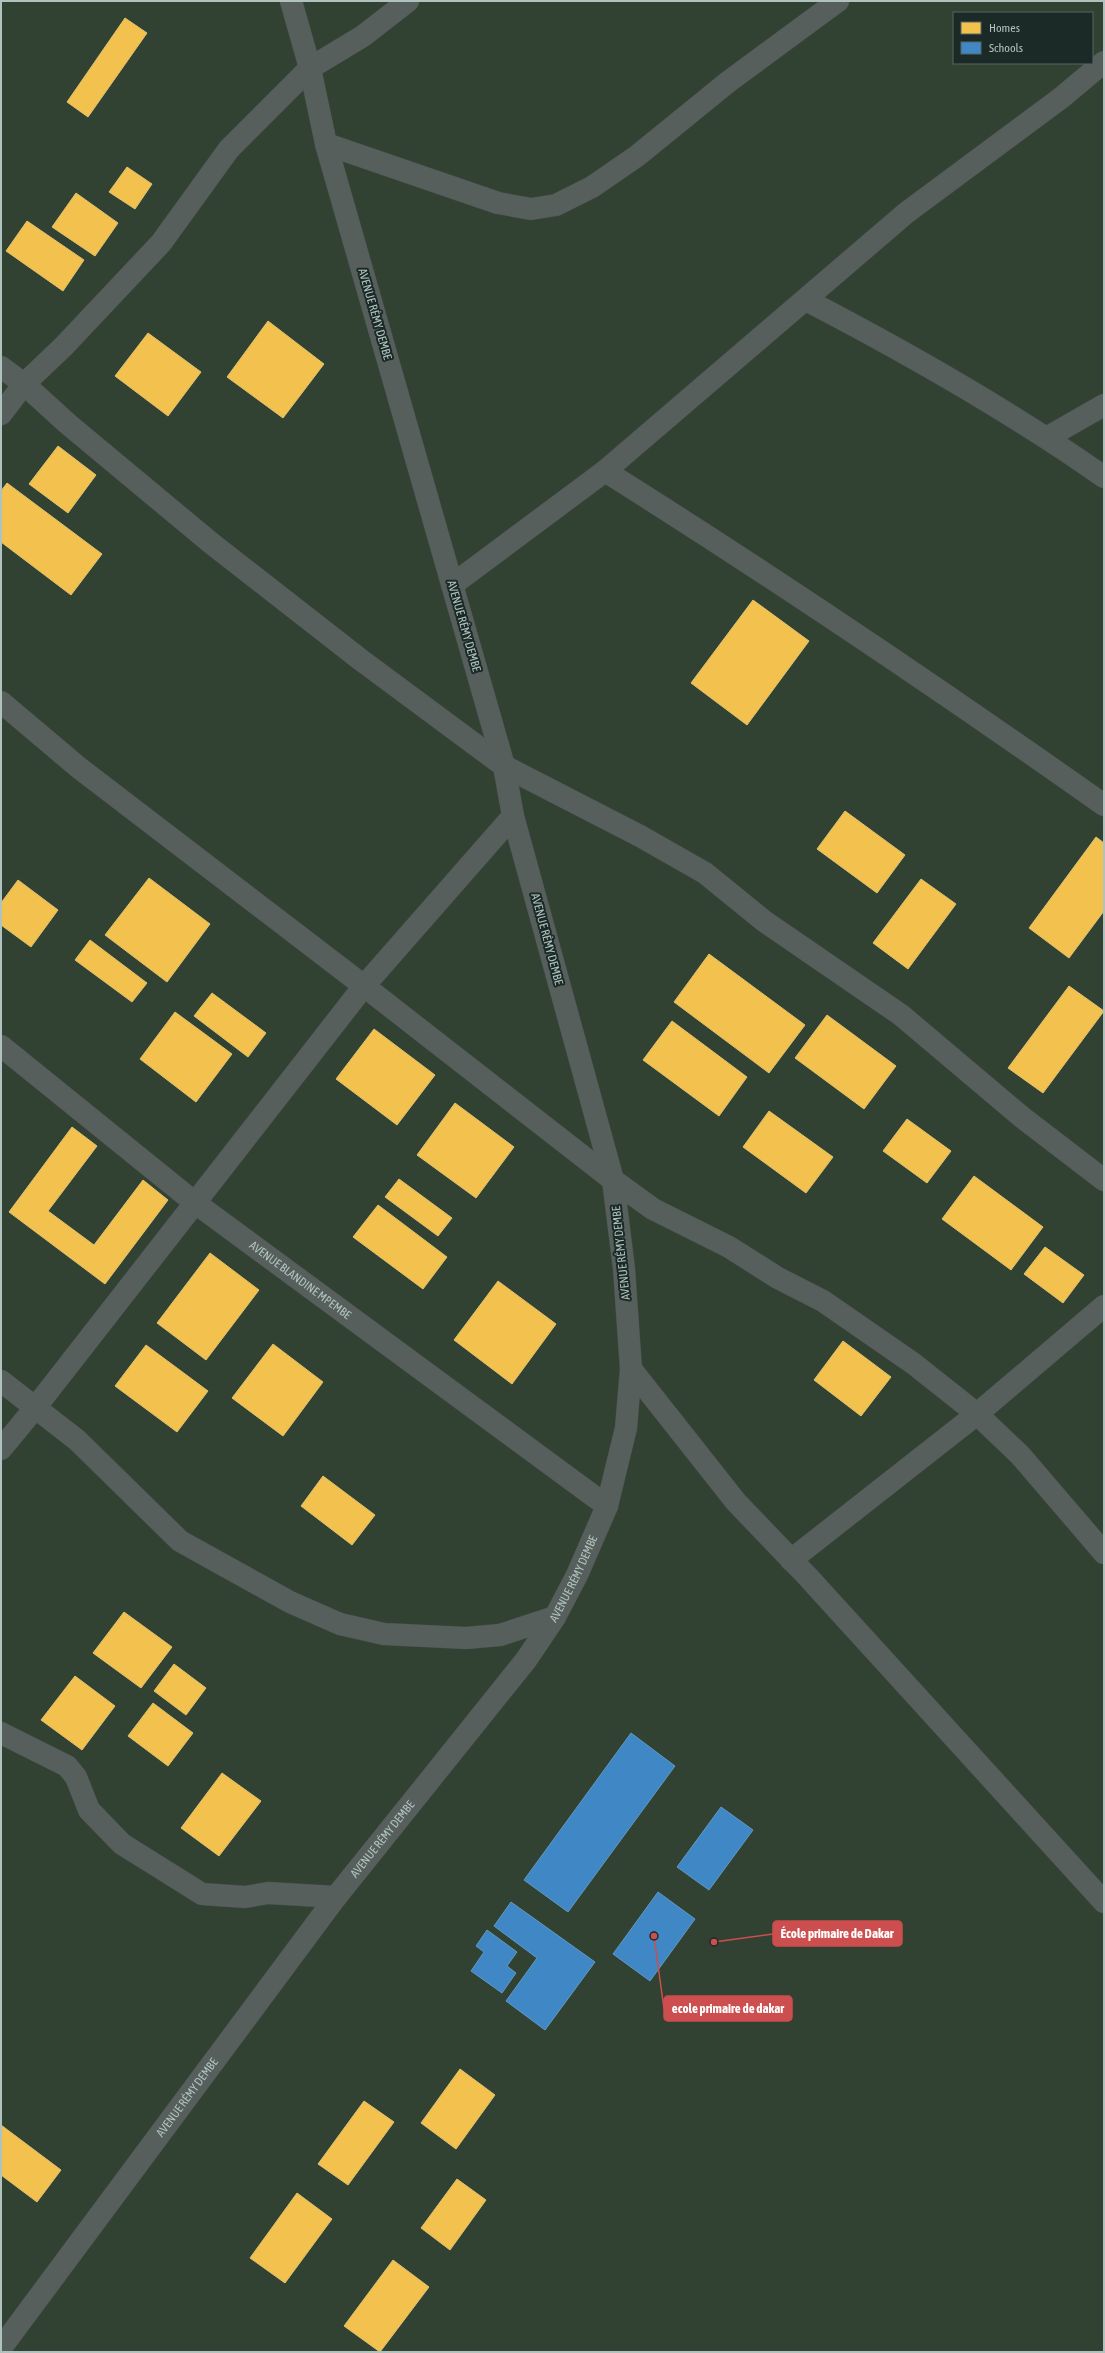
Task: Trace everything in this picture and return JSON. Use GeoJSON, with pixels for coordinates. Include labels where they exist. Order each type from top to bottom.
{"type":"FeatureCollection","features":[{"type":"Feature","properties":{"kind":"street","name":"AVENUE RÉMY DEMBE"},"geometry":{"type":"LineString","coordinates":[[1,2348],[336,1897],[526,1660],[555,1618],[577,1575],[607,1506],[626,1428],[631,1369],[624,1269],[613,1180],[513,816],[504,766],[326,144],[310,68],[291,1]]}},
{"type":"Feature","properties":{"kind":"street"},"geometry":{"type":"LineString","coordinates":[[1,414],[24,384],[63,347],[161,243],[229,149],[310,68],[363,36],[408,1]]}},
{"type":"Feature","properties":{"kind":"street"},"geometry":{"type":"LineString","coordinates":[[326,144],[498,203],[531,209],[556,205],[592,187],[637,156],[728,82],[838,1]]}},
{"type":"Feature","properties":{"kind":"street"},"geometry":{"type":"LineString","coordinates":[[452,585],[606,471],[906,213],[1061,98],[1104,62]]}},
{"type":"Feature","properties":{"kind":"street"},"geometry":{"type":"LineString","coordinates":[[806,300],[861,329],[1048,437],[1104,477]]}},
{"type":"Feature","properties":{"kind":"street"},"geometry":{"type":"LineString","coordinates":[[1,367],[24,384],[68,424],[211,543],[362,660],[504,766],[640,836],[704,873],[764,921],[901,1015],[1024,1118],[1104,1180]]}},
{"type":"Feature","properties":{"kind":"street"},"geometry":{"type":"LineString","coordinates":[[1048,437],[1104,405]]}},
{"type":"Feature","properties":{"kind":"street"},"geometry":{"type":"LineString","coordinates":[[606,471],[794,591],[997,729],[1104,805]]}},
{"type":"Feature","properties":{"kind":"street"},"geometry":{"type":"LineString","coordinates":[[1,702],[78,767],[364,986],[613,1180],[653,1209],[730,1247],[778,1278],[823,1301],[914,1364],[977,1414],[1020,1455],[1104,1553]]}},
{"type":"Feature","properties":{"kind":"street"},"geometry":{"type":"LineString","coordinates":[[1,1449],[35,1408],[194,1202],[364,986],[513,816]]}},
{"type":"Feature","properties":{"kind":"street","name":"AVENUE BLANDINE MPEMBE"},"geometry":{"type":"LineString","coordinates":[[1,1046],[194,1202],[607,1506]]}},
{"type":"Feature","properties":{"kind":"street"},"geometry":{"type":"LineString","coordinates":[[791,1560],[977,1414],[1104,1306]]}},
{"type":"Feature","properties":{"kind":"street"},"geometry":{"type":"LineString","coordinates":[[631,1369],[736,1502],[791,1560],[1104,1902]]}},
{"type":"Feature","properties":{"kind":"street"},"geometry":{"type":"LineString","coordinates":[[1,1381],[77,1440],[180,1541],[228,1569],[290,1602],[340,1624],[384,1634],[466,1638],[500,1635],[555,1618]]}},
{"type":"Feature","properties":{"kind":"street"},"geometry":{"type":"LineString","coordinates":[[1,1733],[67,1766],[76,1777],[89,1810],[122,1844],[202,1894],[245,1897],[268,1893],[336,1897]]}},
{"type":"Feature","properties":{"kind":"green space"},"geometry":{"type":"Polygon","coordinates":[[[1,1],[1104,1],[1104,2352],[1,2352],[1,1]]]}},
{"type":"Feature","properties":{"kind":"building: Homes"},"geometry":{"type":"Polygon","coordinates":[[[125,18],[147,33],[88,117],[67,102],[125,18]]]}},
{"type":"Feature","properties":{"kind":"building: Homes"},"geometry":{"type":"Polygon","coordinates":[[[127,167],[152,184],[135,209],[109,192],[127,167]]]}},
{"type":"Feature","properties":{"kind":"building: Homes"},"geometry":{"type":"Polygon","coordinates":[[[76,193],[118,223],[95,256],[52,227],[76,193]]]}},
{"type":"Feature","properties":{"kind":"building: Homes"},"geometry":{"type":"Polygon","coordinates":[[[27,221],[84,260],[63,291],[6,251],[27,221]]]}},
{"type":"Feature","properties":{"kind":"building: Homes"},"geometry":{"type":"Polygon","coordinates":[[[268,321],[324,364],[283,418],[227,377],[268,321]]]}},
{"type":"Feature","properties":{"kind":"building: Homes"},"geometry":{"type":"Polygon","coordinates":[[[148,333],[201,372],[168,416],[115,376],[148,333]]]}},
{"type":"Feature","properties":{"kind":"building: Homes"},"geometry":{"type":"Polygon","coordinates":[[[58,446],[96,475],[68,513],[29,484],[58,446]]]}},
{"type":"Feature","properties":{"kind":"building: Homes"},"geometry":{"type":"Polygon","coordinates":[[[7,483],[102,554],[71,595],[1,542],[1,491],[7,483]]]}},
{"type":"Feature","properties":{"kind":"building: Homes"},"geometry":{"type":"Polygon","coordinates":[[[753,600],[809,641],[747,725],[691,683],[753,600]]]}},
{"type":"Feature","properties":{"kind":"building: Homes"},"geometry":{"type":"Polygon","coordinates":[[[845,811],[905,855],[877,893],[817,849],[845,811]]]}},
{"type":"Feature","properties":{"kind":"building: Homes"},"geometry":{"type":"Polygon","coordinates":[[[1096,837],[1104,843],[1104,911],[1069,958],[1029,928],[1096,837]]]}},
{"type":"Feature","properties":{"kind":"building: Homes"},"geometry":{"type":"Polygon","coordinates":[[[149,878],[210,924],[167,982],[105,935],[149,878]]]}},
{"type":"Feature","properties":{"kind":"building: Homes"},"geometry":{"type":"Polygon","coordinates":[[[921,879],[956,904],[908,969],[873,943],[921,879]]]}},
{"type":"Feature","properties":{"kind":"building: Homes"},"geometry":{"type":"Polygon","coordinates":[[[18,880],[58,910],[31,947],[1,925],[1,903],[18,880]]]}},
{"type":"Feature","properties":{"kind":"building: Homes"},"geometry":{"type":"Polygon","coordinates":[[[90,940],[147,983],[132,1002],[75,960],[90,940]]]}},
{"type":"Feature","properties":{"kind":"building: Homes"},"geometry":{"type":"Polygon","coordinates":[[[709,954],[805,1025],[769,1073],[674,1002],[709,954]]]}},
{"type":"Feature","properties":{"kind":"building: Homes"},"geometry":{"type":"Polygon","coordinates":[[[1069,986],[1104,1011],[1043,1093],[1008,1068],[1069,986]]]}},
{"type":"Feature","properties":{"kind":"building: Homes"},"geometry":{"type":"Polygon","coordinates":[[[212,993],[266,1033],[248,1057],[194,1016],[212,993]]]}},
{"type":"Feature","properties":{"kind":"building: Homes"},"geometry":{"type":"Polygon","coordinates":[[[175,1012],[232,1054],[196,1102],[140,1059],[175,1012]]]}},
{"type":"Feature","properties":{"kind":"building: Homes"},"geometry":{"type":"Polygon","coordinates":[[[827,1015],[896,1066],[864,1109],[795,1058],[827,1015]]]}},
{"type":"Feature","properties":{"kind":"building: Homes"},"geometry":{"type":"Polygon","coordinates":[[[672,1021],[747,1077],[719,1116],[643,1060],[672,1021]]]}},
{"type":"Feature","properties":{"kind":"building: Homes"},"geometry":{"type":"Polygon","coordinates":[[[374,1029],[435,1075],[397,1125],[336,1079],[374,1029]]]}},
{"type":"Feature","properties":{"kind":"building: Homes"},"geometry":{"type":"Polygon","coordinates":[[[455,1103],[514,1147],[476,1198],[417,1155],[455,1103]]]}},
{"type":"Feature","properties":{"kind":"building: Homes"},"geometry":{"type":"Polygon","coordinates":[[[769,1111],[833,1157],[806,1193],[743,1147],[769,1111]]]}},
{"type":"Feature","properties":{"kind":"building: Homes"},"geometry":{"type":"Polygon","coordinates":[[[907,1119],[951,1151],[927,1183],[883,1151],[907,1119]]]}},
{"type":"Feature","properties":{"kind":"building: Homes"},"geometry":{"type":"Polygon","coordinates":[[[72,1127],[97,1146],[48,1211],[94,1245],[143,1180],[168,1200],[105,1284],[9,1212],[72,1127]]]}},
{"type":"Feature","properties":{"kind":"building: Homes"},"geometry":{"type":"Polygon","coordinates":[[[974,1176],[1043,1227],[1011,1270],[942,1219],[974,1176]]]}},
{"type":"Feature","properties":{"kind":"building: Homes"},"geometry":{"type":"Polygon","coordinates":[[[399,1179],[452,1218],[438,1236],[385,1197],[399,1179]]]}},
{"type":"Feature","properties":{"kind":"building: Homes"},"geometry":{"type":"Polygon","coordinates":[[[378,1205],[447,1257],[423,1289],[353,1237],[378,1205]]]}},
{"type":"Feature","properties":{"kind":"building: Homes"},"geometry":{"type":"Polygon","coordinates":[[[1045,1247],[1084,1275],[1063,1303],[1024,1274],[1045,1247]]]}},
{"type":"Feature","properties":{"kind":"building: Homes"},"geometry":{"type":"Polygon","coordinates":[[[210,1253],[259,1290],[206,1360],[157,1323],[210,1253]]]}},
{"type":"Feature","properties":{"kind":"building: Homes"},"geometry":{"type":"Polygon","coordinates":[[[498,1281],[556,1324],[512,1384],[454,1340],[498,1281]]]}},
{"type":"Feature","properties":{"kind":"building: Homes"},"geometry":{"type":"Polygon","coordinates":[[[843,1341],[891,1377],[861,1416],[814,1380],[843,1341]]]}},
{"type":"Feature","properties":{"kind":"building: Homes"},"geometry":{"type":"Polygon","coordinates":[[[273,1344],[323,1382],[283,1436],[232,1398],[273,1344]]]}},
{"type":"Feature","properties":{"kind":"building: Homes"},"geometry":{"type":"Polygon","coordinates":[[[146,1345],[208,1391],[177,1432],[115,1386],[146,1345]]]}},
{"type":"Feature","properties":{"kind":"building: Homes"},"geometry":{"type":"Polygon","coordinates":[[[323,1476],[375,1515],[352,1545],[301,1506],[323,1476]]]}},
{"type":"Feature","properties":{"kind":"building: Homes"},"geometry":{"type":"Polygon","coordinates":[[[124,1612],[172,1647],[141,1688],[93,1653],[124,1612]]]}},
{"type":"Feature","properties":{"kind":"building: Homes"},"geometry":{"type":"Polygon","coordinates":[[[174,1664],[206,1688],[186,1715],[154,1691],[174,1664]]]}},
{"type":"Feature","properties":{"kind":"building: Homes"},"geometry":{"type":"Polygon","coordinates":[[[75,1676],[115,1706],[82,1750],[41,1720],[75,1676]]]}},
{"type":"Feature","properties":{"kind":"building: Homes"},"geometry":{"type":"Polygon","coordinates":[[[153,1703],[193,1733],[168,1766],[128,1736],[153,1703]]]}},
{"type":"Feature","properties":{"kind":"building: Homes"},"geometry":{"type":"Polygon","coordinates":[[[222,1773],[261,1801],[219,1856],[181,1828],[222,1773]]]}},
{"type":"Feature","properties":{"kind":"building: Homes"},"geometry":{"type":"Polygon","coordinates":[[[460,2069],[495,2095],[456,2149],[421,2123],[460,2069]]]}},
{"type":"Feature","properties":{"kind":"building: Homes"},"geometry":{"type":"Polygon","coordinates":[[[364,2101],[394,2122],[348,2185],[318,2164],[364,2101]]]}},
{"type":"Feature","properties":{"kind":"building: Homes"},"geometry":{"type":"Polygon","coordinates":[[[1,2125],[61,2170],[37,2202],[1,2175],[1,2125]]]}},
{"type":"Feature","properties":{"kind":"building: Homes"},"geometry":{"type":"Polygon","coordinates":[[[457,2179],[486,2200],[450,2250],[421,2228],[457,2179]]]}},
{"type":"Feature","properties":{"kind":"building: Homes"},"geometry":{"type":"Polygon","coordinates":[[[297,2193],[332,2219],[285,2283],[250,2258],[297,2193]]]}},
{"type":"Feature","properties":{"kind":"building: Homes"},"geometry":{"type":"Polygon","coordinates":[[[393,2260],[429,2287],[380,2352],[344,2326],[393,2260]]]}},
{"type":"Feature","properties":{"kind":"building: Schools"},"geometry":{"type":"Polygon","coordinates":[[[631,1733],[675,1766],[568,1912],[524,1880],[631,1733]]]}},
{"type":"Feature","properties":{"kind":"building: Schools"},"geometry":{"type":"Polygon","coordinates":[[[721,1807],[753,1830],[709,1890],[677,1867],[721,1807]]]}},
{"type":"Feature","properties":{"kind":"building: Schools"},"geometry":{"type":"Polygon","coordinates":[[[658,1892],[695,1919],[650,1981],[613,1954],[658,1892]]]}},
{"type":"Feature","properties":{"kind":"building: Schools"},"geometry":{"type":"Polygon","coordinates":[[[511,1902],[595,1962],[545,2030],[506,2001],[537,1958],[494,1926],[511,1902]]]}},
{"type":"Feature","properties":{"kind":"building: Schools"},"geometry":{"type":"Polygon","coordinates":[[[487,1930],[517,1952],[507,1966],[516,1973],[502,1993],[471,1971],[484,1952],[476,1946],[487,1930]]]}},
{"type":"Feature","properties":{"kind":"place","name":"ecole primaire de dakar"},"geometry":{"type":"Point","coordinates":[654,1936]}},
{"type":"Feature","properties":{"kind":"place","name":"École primaire de Dakar"},"geometry":{"type":"Point","coordinates":[714,1942]}}]}
